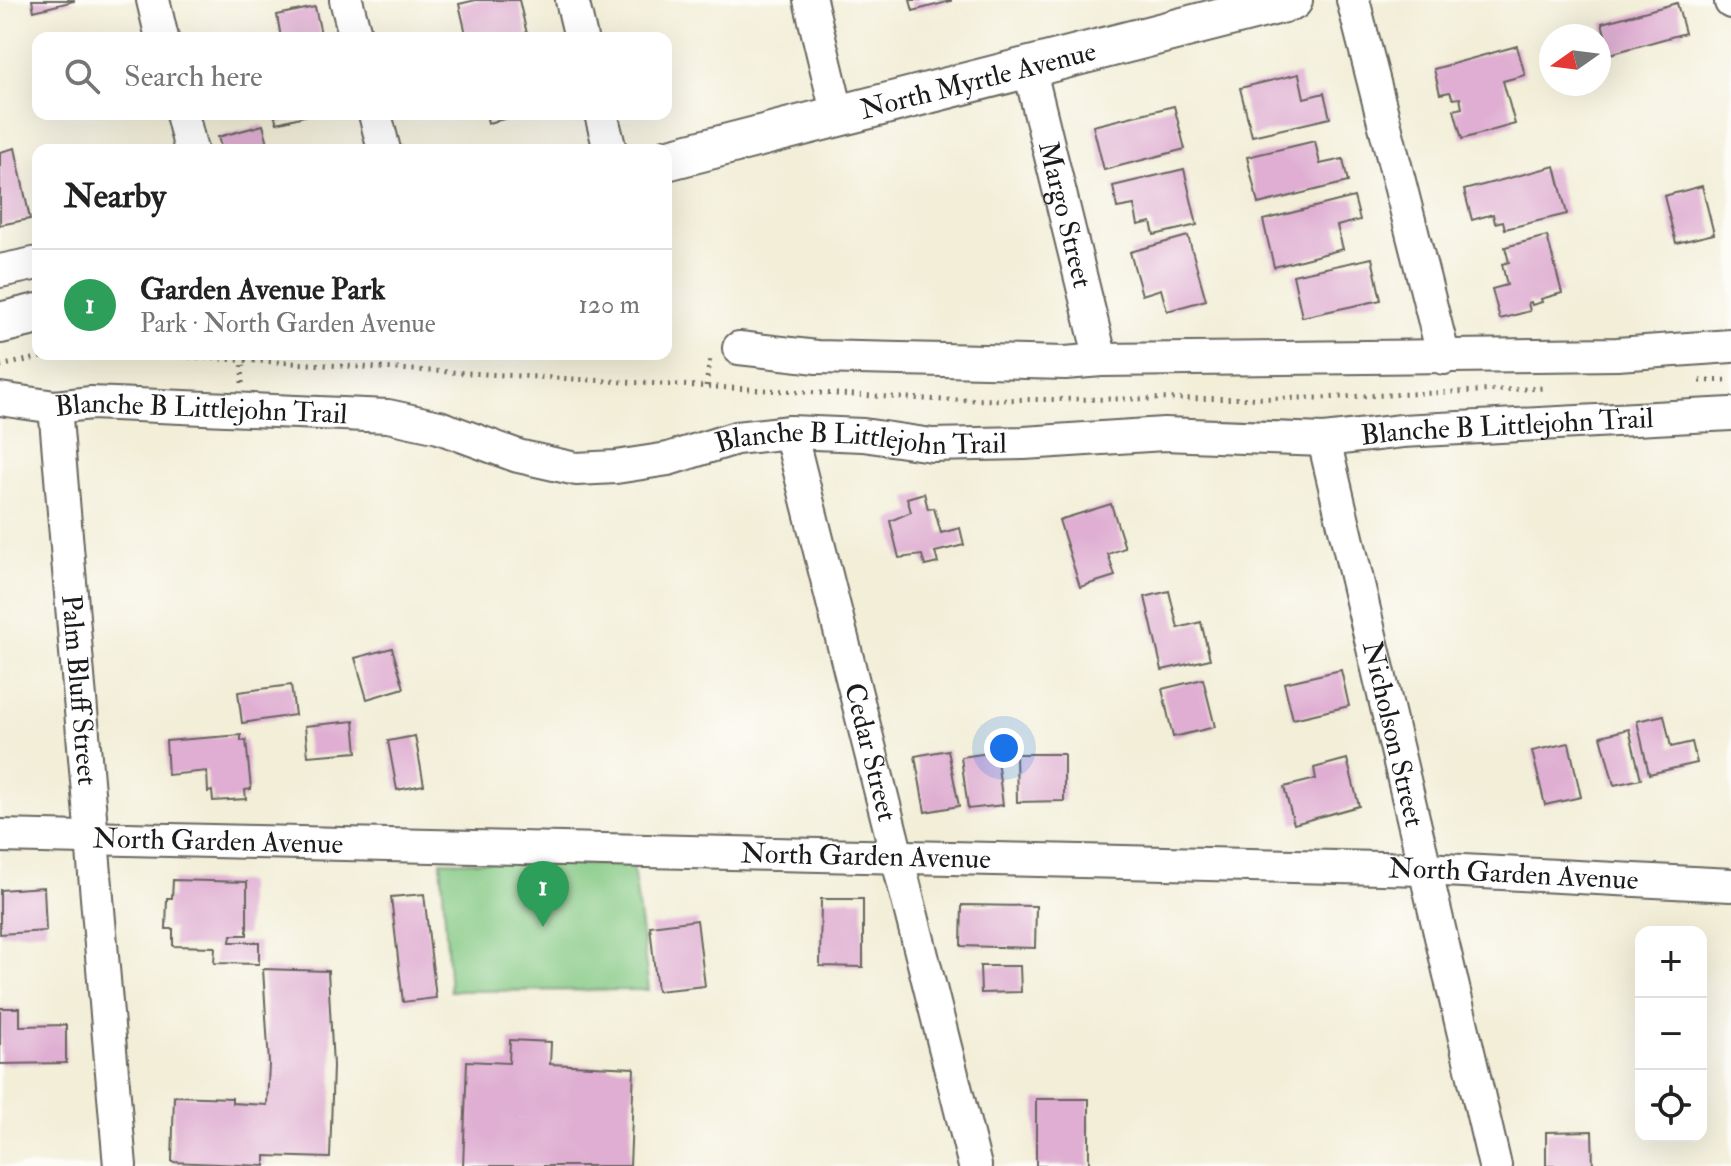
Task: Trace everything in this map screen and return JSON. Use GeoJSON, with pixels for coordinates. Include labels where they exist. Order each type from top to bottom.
{"type":"FeatureCollection","features":[{"type":"Feature","properties":{"kind":"main road","name":"North Myrtle Avenue"},"geometry":{"type":"LineString","coordinates":[[672,158],[1287,1]]}},
{"type":"Feature","properties":{"kind":"main road"},"geometry":{"type":"LineString","coordinates":[[0,323],[32,315]]}},
{"type":"Feature","properties":{"kind":"street"},"geometry":{"type":"LineString","coordinates":[[153,0],[161,32]]}},
{"type":"Feature","properties":{"kind":"street"},"geometry":{"type":"LineString","coordinates":[[572,0],[580,32]]}},
{"type":"Feature","properties":{"kind":"street"},"geometry":{"type":"LineString","coordinates":[[810,0],[838,116]]}},
{"type":"Feature","properties":{"kind":"street"},"geometry":{"type":"LineString","coordinates":[[1353,0],[1444,358]]}},
{"type":"Feature","properties":{"kind":"street"},"geometry":{"type":"LineString","coordinates":[[353,1],[356,32]]}},
{"type":"Feature","properties":{"kind":"street","name":"Margo Street"},"geometry":{"type":"LineString","coordinates":[[1029,67],[1101,360]]}},
{"type":"Feature","properties":{"kind":"street"},"geometry":{"type":"LineString","coordinates":[[184,120],[190,144]]}},
{"type":"Feature","properties":{"kind":"street"},"geometry":{"type":"LineString","coordinates":[[376,120],[382,144]]}},
{"type":"Feature","properties":{"kind":"street"},"geometry":{"type":"LineString","coordinates":[[602,120],[608,144]]}},
{"type":"Feature","properties":{"kind":"street"},"geometry":{"type":"LineString","coordinates":[[0,271],[32,264]]}},
{"type":"Feature","properties":{"kind":"street"},"geometry":{"type":"LineString","coordinates":[[739,348],[817,357],[1065,363],[1101,360],[1617,354],[1731,346]]}},
{"type":"Feature","properties":{"kind":"street","name":"Blanche B Littlejohn Trail"},"geometry":{"type":"LineString","coordinates":[[0,399],[55,407],[91,403],[388,416],[439,427],[518,456],[576,469],[668,459],[736,438],[790,432],[863,435],[932,445],[1164,434],[1324,440],[1402,431],[1731,414]]}},
{"type":"Feature","properties":{"kind":"street","name":"Palm Bluff Street"},"geometry":{"type":"LineString","coordinates":[[55,407],[120,1166]]}},
{"type":"Feature","properties":{"kind":"street","name":"Cedar Street"},"geometry":{"type":"LineString","coordinates":[[790,432],[975,1166]]}},
{"type":"Feature","properties":{"kind":"street","name":"Nicholson Street"},"geometry":{"type":"LineString","coordinates":[[1324,440],[1495,1166]]}},
{"type":"Feature","properties":{"kind":"street","name":"North Garden Avenue"},"geometry":{"type":"LineString","coordinates":[[0,836],[1424,869],[1731,885]]}},
{"type":"Feature","properties":{"kind":"path"},"geometry":{"type":"LineString","coordinates":[[0,366],[32,359]]}},
{"type":"Feature","properties":{"kind":"green space"},"geometry":{"type":"Polygon","coordinates":[[[441,861],[633,865],[649,990],[450,991],[441,861]]]}},
{"type":"Feature","properties":{"kind":"building"},"geometry":{"type":"Polygon","coordinates":[[[32,0],[74,0],[74,1],[34,11],[32,0]]]}},
{"type":"Feature","properties":{"kind":"building"},"geometry":{"type":"Polygon","coordinates":[[[476,0],[519,0],[527,32],[466,32],[459,4],[476,0]]]}},
{"type":"Feature","properties":{"kind":"building"},"geometry":{"type":"Polygon","coordinates":[[[910,0],[951,0],[951,1],[913,11],[910,0]]]}},
{"type":"Feature","properties":{"kind":"building"},"geometry":{"type":"Polygon","coordinates":[[[1677,3],[1685,33],[1611,54],[1611,24],[1602,23],[1677,3]]]}},
{"type":"Feature","properties":{"kind":"building"},"geometry":{"type":"Polygon","coordinates":[[[315,7],[321,32],[280,32],[277,15],[315,7]]]}},
{"type":"Feature","properties":{"kind":"building"},"geometry":{"type":"Polygon","coordinates":[[[1517,46],[1525,75],[1503,81],[1515,124],[1462,139],[1454,110],[1462,108],[1460,98],[1453,99],[1450,92],[1440,94],[1434,69],[1517,46]]]}},
{"type":"Feature","properties":{"kind":"building"},"geometry":{"type":"Polygon","coordinates":[[[1299,74],[1304,98],[1324,93],[1330,118],[1252,136],[1240,88],[1299,74]]]}},
{"type":"Feature","properties":{"kind":"building"},"geometry":{"type":"Polygon","coordinates":[[[1174,106],[1185,149],[1104,170],[1093,126],[1174,106]]]}},
{"type":"Feature","properties":{"kind":"building"},"geometry":{"type":"Polygon","coordinates":[[[263,125],[268,144],[220,144],[218,137],[263,125]]]}},
{"type":"Feature","properties":{"kind":"building"},"geometry":{"type":"Polygon","coordinates":[[[1315,141],[1320,164],[1343,159],[1348,182],[1258,204],[1247,157],[1315,141]]]}},
{"type":"Feature","properties":{"kind":"building"},"geometry":{"type":"Polygon","coordinates":[[[15,148],[30,219],[0,225],[0,152],[15,148]]]}},
{"type":"Feature","properties":{"kind":"building"},"geometry":{"type":"Polygon","coordinates":[[[1555,166],[1567,214],[1505,229],[1503,221],[1495,223],[1493,214],[1472,220],[1464,190],[1555,166]]]}},
{"type":"Feature","properties":{"kind":"building"},"geometry":{"type":"Polygon","coordinates":[[[1184,169],[1197,225],[1154,235],[1151,222],[1138,225],[1134,205],[1117,208],[1113,186],[1184,169]]]}},
{"type":"Feature","properties":{"kind":"building"},"geometry":{"type":"Polygon","coordinates":[[[1702,186],[1714,234],[1676,243],[1664,196],[1702,186]]]}},
{"type":"Feature","properties":{"kind":"building"},"geometry":{"type":"Polygon","coordinates":[[[1354,197],[1360,220],[1337,226],[1343,249],[1274,267],[1263,220],[1354,197]]]}},
{"type":"Feature","properties":{"kind":"building"},"geometry":{"type":"Polygon","coordinates":[[[1188,236],[1206,300],[1167,311],[1161,289],[1142,295],[1130,252],[1188,236]]]}},
{"type":"Feature","properties":{"kind":"building"},"geometry":{"type":"Polygon","coordinates":[[[1547,236],[1562,293],[1532,305],[1528,303],[1530,311],[1500,319],[1492,289],[1507,285],[1502,264],[1509,262],[1505,247],[1547,236]]]}},
{"type":"Feature","properties":{"kind":"building"},"geometry":{"type":"Polygon","coordinates":[[[1372,258],[1381,300],[1302,317],[1293,275],[1372,258]]]}},
{"type":"Feature","properties":{"kind":"building"},"geometry":{"type":"Polygon","coordinates":[[[924,493],[928,509],[934,508],[941,533],[960,528],[964,545],[935,552],[938,563],[925,566],[922,555],[899,558],[890,521],[911,512],[907,498],[924,493]]]}},
{"type":"Feature","properties":{"kind":"building"},"geometry":{"type":"Polygon","coordinates":[[[1111,504],[1125,548],[1108,554],[1115,576],[1080,587],[1059,520],[1111,504]]]}},
{"type":"Feature","properties":{"kind":"building"},"geometry":{"type":"Polygon","coordinates":[[[1169,591],[1178,628],[1201,622],[1210,659],[1162,670],[1145,597],[1169,591]]]}},
{"type":"Feature","properties":{"kind":"building"},"geometry":{"type":"Polygon","coordinates":[[[392,648],[404,688],[367,699],[355,658],[392,648]]]}},
{"type":"Feature","properties":{"kind":"building"},"geometry":{"type":"Polygon","coordinates":[[[1341,670],[1349,706],[1293,719],[1284,683],[1341,670]]]}},
{"type":"Feature","properties":{"kind":"building"},"geometry":{"type":"Polygon","coordinates":[[[1203,679],[1215,727],[1173,737],[1162,689],[1203,679]]]}},
{"type":"Feature","properties":{"kind":"building"},"geometry":{"type":"Polygon","coordinates":[[[291,685],[295,715],[242,723],[238,692],[291,685]]]}},
{"type":"Feature","properties":{"kind":"building"},"geometry":{"type":"Polygon","coordinates":[[[1664,715],[1671,747],[1692,742],[1697,763],[1649,774],[1637,721],[1664,715]]]}},
{"type":"Feature","properties":{"kind":"building"},"geometry":{"type":"Polygon","coordinates":[[[354,721],[357,752],[308,756],[305,726],[354,721]]]}},
{"type":"Feature","properties":{"kind":"building"},"geometry":{"type":"Polygon","coordinates":[[[1629,729],[1641,779],[1614,785],[1601,736],[1629,729]]]}},
{"type":"Feature","properties":{"kind":"building"},"geometry":{"type":"Polygon","coordinates":[[[241,735],[241,741],[246,740],[251,789],[245,790],[246,799],[213,801],[212,791],[208,792],[207,771],[168,775],[166,741],[241,735]]]}},
{"type":"Feature","properties":{"kind":"building"},"geometry":{"type":"Polygon","coordinates":[[[415,736],[424,785],[397,790],[388,741],[415,736]]]}},
{"type":"Feature","properties":{"kind":"building"},"geometry":{"type":"Polygon","coordinates":[[[1569,743],[1581,797],[1545,805],[1532,751],[1569,743]]]}},
{"type":"Feature","properties":{"kind":"building"},"geometry":{"type":"Polygon","coordinates":[[[948,750],[959,806],[925,812],[915,756],[948,750]]]}},
{"type":"Feature","properties":{"kind":"building"},"geometry":{"type":"Polygon","coordinates":[[[996,752],[1003,805],[968,809],[961,757],[996,752]]]}},
{"type":"Feature","properties":{"kind":"building"},"geometry":{"type":"Polygon","coordinates":[[[1016,754],[1064,754],[1064,801],[1017,802],[1016,754]]]}},
{"type":"Feature","properties":{"kind":"building"},"geometry":{"type":"Polygon","coordinates":[[[1347,759],[1359,806],[1294,824],[1284,787],[1316,779],[1314,768],[1347,759]]]}},
{"type":"Feature","properties":{"kind":"building"},"geometry":{"type":"Polygon","coordinates":[[[173,880],[247,882],[247,935],[231,935],[230,942],[259,942],[259,964],[214,963],[215,947],[173,946],[173,929],[166,929],[167,898],[172,898],[173,880]]]}},
{"type":"Feature","properties":{"kind":"building"},"geometry":{"type":"Polygon","coordinates":[[[44,887],[46,931],[0,934],[0,890],[44,887]]]}},
{"type":"Feature","properties":{"kind":"building"},"geometry":{"type":"Polygon","coordinates":[[[424,894],[436,998],[403,1002],[391,897],[424,894]]]}},
{"type":"Feature","properties":{"kind":"building"},"geometry":{"type":"Polygon","coordinates":[[[821,899],[863,899],[863,967],[820,966],[821,899]]]}},
{"type":"Feature","properties":{"kind":"building"},"geometry":{"type":"Polygon","coordinates":[[[962,905],[1036,906],[1035,948],[961,946],[962,905]]]}},
{"type":"Feature","properties":{"kind":"building"},"geometry":{"type":"Polygon","coordinates":[[[697,920],[705,986],[657,991],[650,926],[697,920]]]}},
{"type":"Feature","properties":{"kind":"building"},"geometry":{"type":"Polygon","coordinates":[[[980,966],[1020,966],[1021,992],[981,993],[980,966]]]}},
{"type":"Feature","properties":{"kind":"building"},"geometry":{"type":"Polygon","coordinates":[[[263,969],[328,971],[333,1066],[330,1158],[265,1156],[265,1166],[172,1162],[174,1096],[232,1098],[232,1103],[267,1105],[269,1064],[263,969]]]}},
{"type":"Feature","properties":{"kind":"building"},"geometry":{"type":"Polygon","coordinates":[[[0,1008],[20,1008],[20,1026],[66,1025],[66,1063],[0,1064],[0,1008]]]}},
{"type":"Feature","properties":{"kind":"building"},"geometry":{"type":"Polygon","coordinates":[[[510,1040],[551,1042],[550,1064],[634,1068],[630,1166],[463,1166],[467,1061],[509,1063],[510,1040]]]}},
{"type":"Feature","properties":{"kind":"building"},"geometry":{"type":"Polygon","coordinates":[[[1036,1099],[1089,1099],[1089,1166],[1036,1166],[1036,1099]]]}},
{"type":"Feature","properties":{"kind":"building"},"geometry":{"type":"Polygon","coordinates":[[[1592,1131],[1593,1166],[1546,1166],[1546,1132],[1592,1131]]]}},
{"type":"Feature","properties":{"kind":"place","name":"Garden Avenue Park"},"geometry":{"type":"Point","coordinates":[543,927]}}]}
